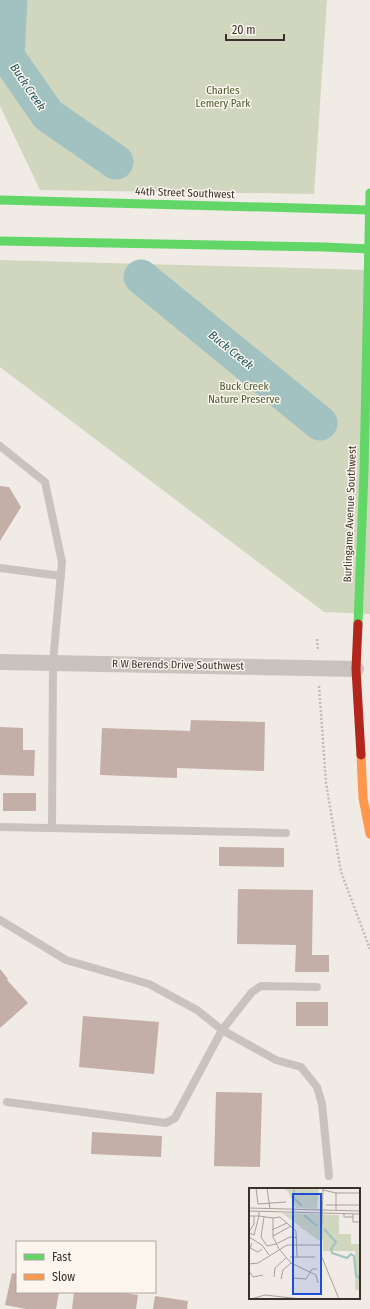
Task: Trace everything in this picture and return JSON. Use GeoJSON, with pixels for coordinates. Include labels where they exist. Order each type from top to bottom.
{"type":"FeatureCollection","features":[{"type":"Feature","properties":{"kind":"main road","name":"Burlingame Avenue Southwest"},"geometry":{"type":"LineString","coordinates":[[370,193],[364,470],[356,669],[363,798],[370,834]]}},
{"type":"Feature","properties":{"kind":"main road","name":"44th Street Southwest"},"geometry":{"type":"LineString","coordinates":[[0,200],[370,210]]}},
{"type":"Feature","properties":{"kind":"main road"},"geometry":{"type":"LineString","coordinates":[[0,241],[369,249]]}},
{"type":"Feature","properties":{"kind":"street","name":"R W Berends Drive Southwest"},"geometry":{"type":"LineString","coordinates":[[0,662],[356,669]]}},
{"type":"Feature","properties":{"kind":"lane"},"geometry":{"type":"LineString","coordinates":[[0,446],[46,482],[62,562],[53,662],[52,828]]}},
{"type":"Feature","properties":{"kind":"lane"},"geometry":{"type":"LineString","coordinates":[[0,568],[61,576]]}},
{"type":"Feature","properties":{"kind":"lane"},"geometry":{"type":"LineString","coordinates":[[0,827],[286,833]]}},
{"type":"Feature","properties":{"kind":"lane"},"geometry":{"type":"LineString","coordinates":[[0,920],[66,960],[149,984],[197,1010],[222,1030],[276,1060],[301,1067],[317,1087],[322,1104],[329,1176]]}},
{"type":"Feature","properties":{"kind":"lane"},"geometry":{"type":"LineString","coordinates":[[7,1102],[166,1123],[175,1118],[222,1030],[252,992],[261,986],[317,987]]}},
{"type":"Feature","properties":{"kind":"path"},"geometry":{"type":"LineString","coordinates":[[317,639],[326,783],[341,872],[370,949]]}},
{"type":"Feature","properties":{"kind":"green space","name":"Charles Lemery Park"},"geometry":{"type":"Polygon","coordinates":[[[0,0],[327,0],[314,194],[40,190],[0,106],[0,0]]]}},
{"type":"Feature","properties":{"kind":"green space","name":"Buck Creek Nature Preserve"},"geometry":{"type":"Polygon","coordinates":[[[0,260],[370,270],[370,614],[324,612],[0,367],[0,260]]]}},
{"type":"Feature","properties":{"kind":"building"},"geometry":{"type":"Polygon","coordinates":[[[0,486],[9,487],[21,507],[0,541],[0,486]]]}},
{"type":"Feature","properties":{"kind":"building"},"geometry":{"type":"Polygon","coordinates":[[[191,720],[265,722],[264,771],[177,768],[177,778],[100,775],[102,728],[190,731],[191,720]]]}},
{"type":"Feature","properties":{"kind":"building"},"geometry":{"type":"Polygon","coordinates":[[[0,727],[23,728],[23,750],[35,750],[34,776],[0,775],[0,727]]]}},
{"type":"Feature","properties":{"kind":"building"},"geometry":{"type":"Polygon","coordinates":[[[3,793],[36,793],[36,811],[3,811],[3,793]]]}},
{"type":"Feature","properties":{"kind":"building"},"geometry":{"type":"Polygon","coordinates":[[[219,847],[284,848],[284,867],[219,866],[219,847]]]}},
{"type":"Feature","properties":{"kind":"building"},"geometry":{"type":"Polygon","coordinates":[[[238,889],[313,890],[312,955],[329,955],[329,972],[295,972],[296,945],[237,944],[238,889]]]}},
{"type":"Feature","properties":{"kind":"building"},"geometry":{"type":"Polygon","coordinates":[[[0,969],[8,979],[7,980],[28,1003],[0,1028],[0,969]]]}},
{"type":"Feature","properties":{"kind":"building"},"geometry":{"type":"Polygon","coordinates":[[[296,1002],[328,1002],[328,1026],[296,1026],[296,1002]]]}},
{"type":"Feature","properties":{"kind":"building"},"geometry":{"type":"Polygon","coordinates":[[[83,1016],[159,1022],[154,1074],[79,1067],[83,1016]]]}},
{"type":"Feature","properties":{"kind":"building"},"geometry":{"type":"Polygon","coordinates":[[[216,1092],[262,1093],[260,1167],[214,1166],[216,1092]]]}},
{"type":"Feature","properties":{"kind":"building"},"geometry":{"type":"Polygon","coordinates":[[[92,1132],[162,1136],[161,1157],[91,1154],[92,1132]]]}},
{"type":"Feature","properties":{"kind":"building"},"geometry":{"type":"Polygon","coordinates":[[[12,1273],[16,1274],[16,1293],[59,1293],[56,1309],[26,1309],[5,1305],[12,1273]]]}},
{"type":"Feature","properties":{"kind":"building"},"geometry":{"type":"Polygon","coordinates":[[[74,1293],[125,1293],[138,1295],[136,1309],[72,1309],[74,1293]]]}},
{"type":"Feature","properties":{"kind":"building"},"geometry":{"type":"Polygon","coordinates":[[[155,1296],[188,1301],[187,1309],[153,1309],[155,1296]]]}},
{"type":"Feature","properties":{"kind":"waterway","name":"Buck Creek"},"geometry":{"type":"LineString","coordinates":[[10,0],[7,56],[48,115],[116,162]]}},
{"type":"Feature","properties":{"kind":"waterway","name":"Buck Creek"},"geometry":{"type":"LineString","coordinates":[[141,277],[320,423]]}},
{"type":"Feature","properties":{"kind":"traffic: fast"},"geometry":{"type":"LineString","coordinates":[[358,624],[364,470],[370,193]]}},
{"type":"Feature","properties":{"kind":"traffic: fast"},"geometry":{"type":"LineString","coordinates":[[0,200],[370,210]]}},
{"type":"Feature","properties":{"kind":"traffic: fast"},"geometry":{"type":"LineString","coordinates":[[0,241],[370,249]]}},
{"type":"Feature","properties":{"kind":"traffic: slow"},"geometry":{"type":"LineString","coordinates":[[361,755],[363,798],[370,834]]}},
{"type":"Feature","properties":{"kind":"traffic: jam"},"geometry":{"type":"LineString","coordinates":[[358,624],[356,669],[361,755]]}}]}
